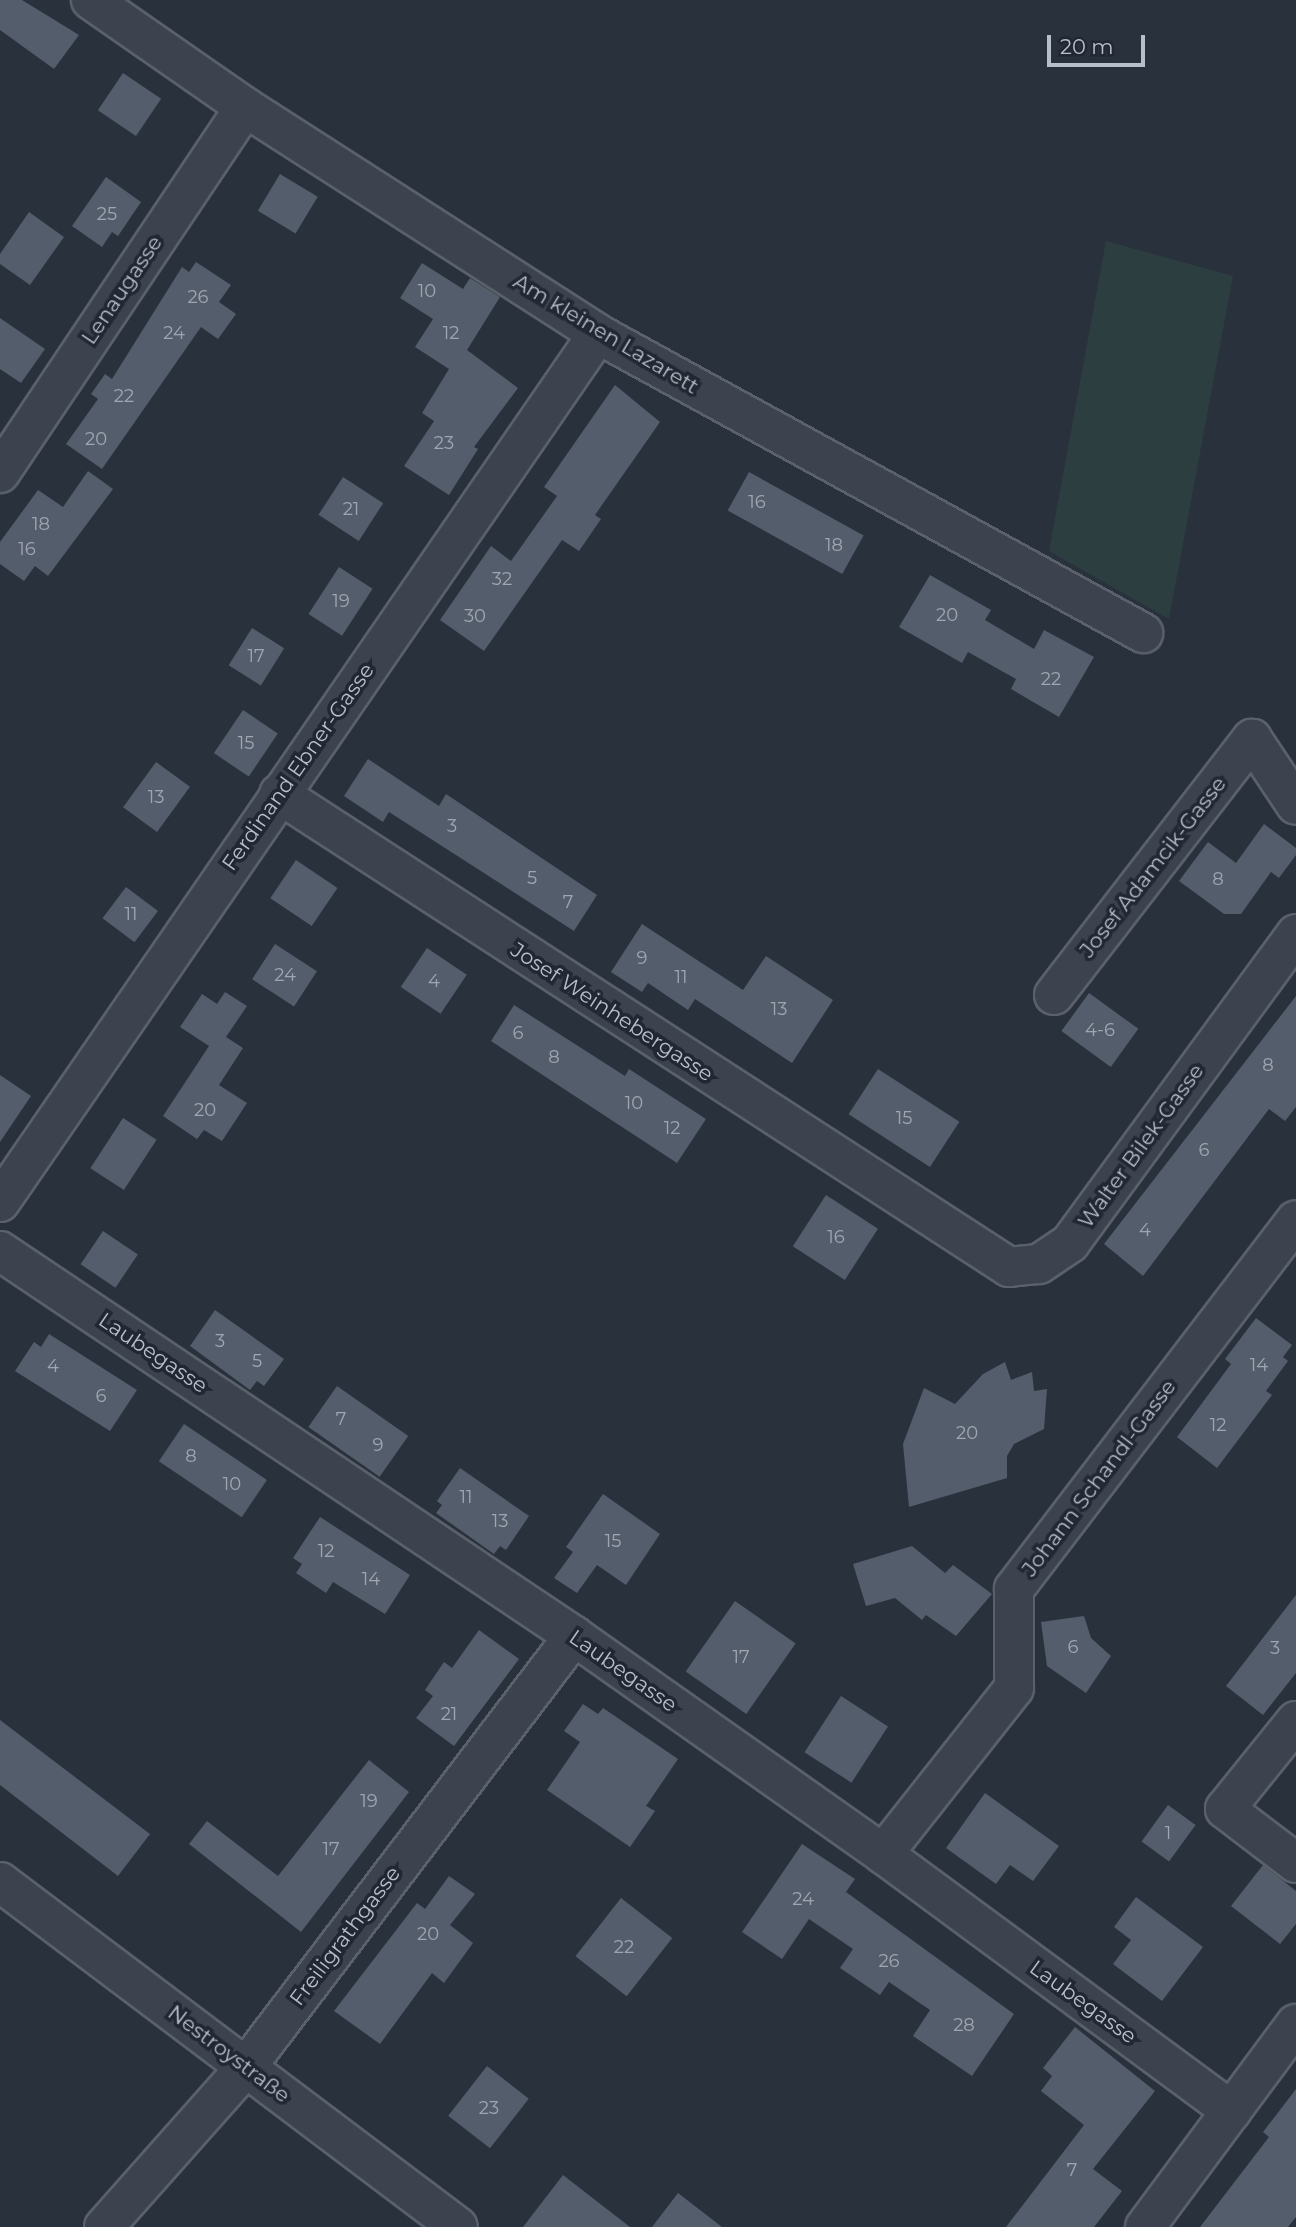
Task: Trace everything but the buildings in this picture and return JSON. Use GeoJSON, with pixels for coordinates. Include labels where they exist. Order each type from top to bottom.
{"type":"FeatureCollection","features":[{"type":"Feature","properties":{"kind":"street","name":"Am kleinen Lazarett"},"geometry":{"type":"LineString","coordinates":[[91,0],[244,107],[598,334],[1143,633]]}},
{"type":"Feature","properties":{"kind":"street","name":"Lenaugasse"},"geometry":{"type":"LineString","coordinates":[[0,472],[244,107]]}},
{"type":"Feature","properties":{"kind":"street","name":"Ferdinand Ebner-Gasse"},"geometry":{"type":"LineString","coordinates":[[0,1202],[598,334]]}},
{"type":"Feature","properties":{"kind":"street","name":"Josef Adamcik-Gasse"},"geometry":{"type":"LineString","coordinates":[[1054,995],[1252,739],[1296,804]]}},
{"type":"Feature","properties":{"kind":"street","name":"Josef Weinhebergasse"},"geometry":{"type":"LineString","coordinates":[[279,794],[945,1229]]}},
{"type":"Feature","properties":{"kind":"street","name":"Walter Bilek-Gasse"},"geometry":{"type":"LineString","coordinates":[[945,1229],[1009,1267],[1039,1264],[1070,1243],[1296,934]]}},
{"type":"Feature","properties":{"kind":"street","name":"Johann Schandl-Gasse"},"geometry":{"type":"LineString","coordinates":[[883,1854],[1014,1688],[1014,1589],[1296,1220]]}},
{"type":"Feature","properties":{"kind":"street","name":"Laubegasse"},"geometry":{"type":"LineString","coordinates":[[0,1251],[574,1636],[883,1854],[1231,2111]]}},
{"type":"Feature","properties":{"kind":"street","name":"Freiligrathgasse"},"geometry":{"type":"LineString","coordinates":[[104,2227],[246,2067],[574,1636]]}},
{"type":"Feature","properties":{"kind":"street"},"geometry":{"type":"LineString","coordinates":[[1296,1721],[1225,1809],[1296,1863]]}},
{"type":"Feature","properties":{"kind":"street","name":"Nestroystraße"},"geometry":{"type":"LineString","coordinates":[[0,1882],[457,2227]]}},
{"type":"Feature","properties":{"kind":"street"},"geometry":{"type":"LineString","coordinates":[[1154,2224],[1231,2111],[1296,2024]]}},
{"type":"Feature","properties":{"kind":"shaded area"},"geometry":{"type":"Polygon","coordinates":[[[1106,241],[1233,276],[1169,619],[1049,551],[1106,241]]]}}]}
